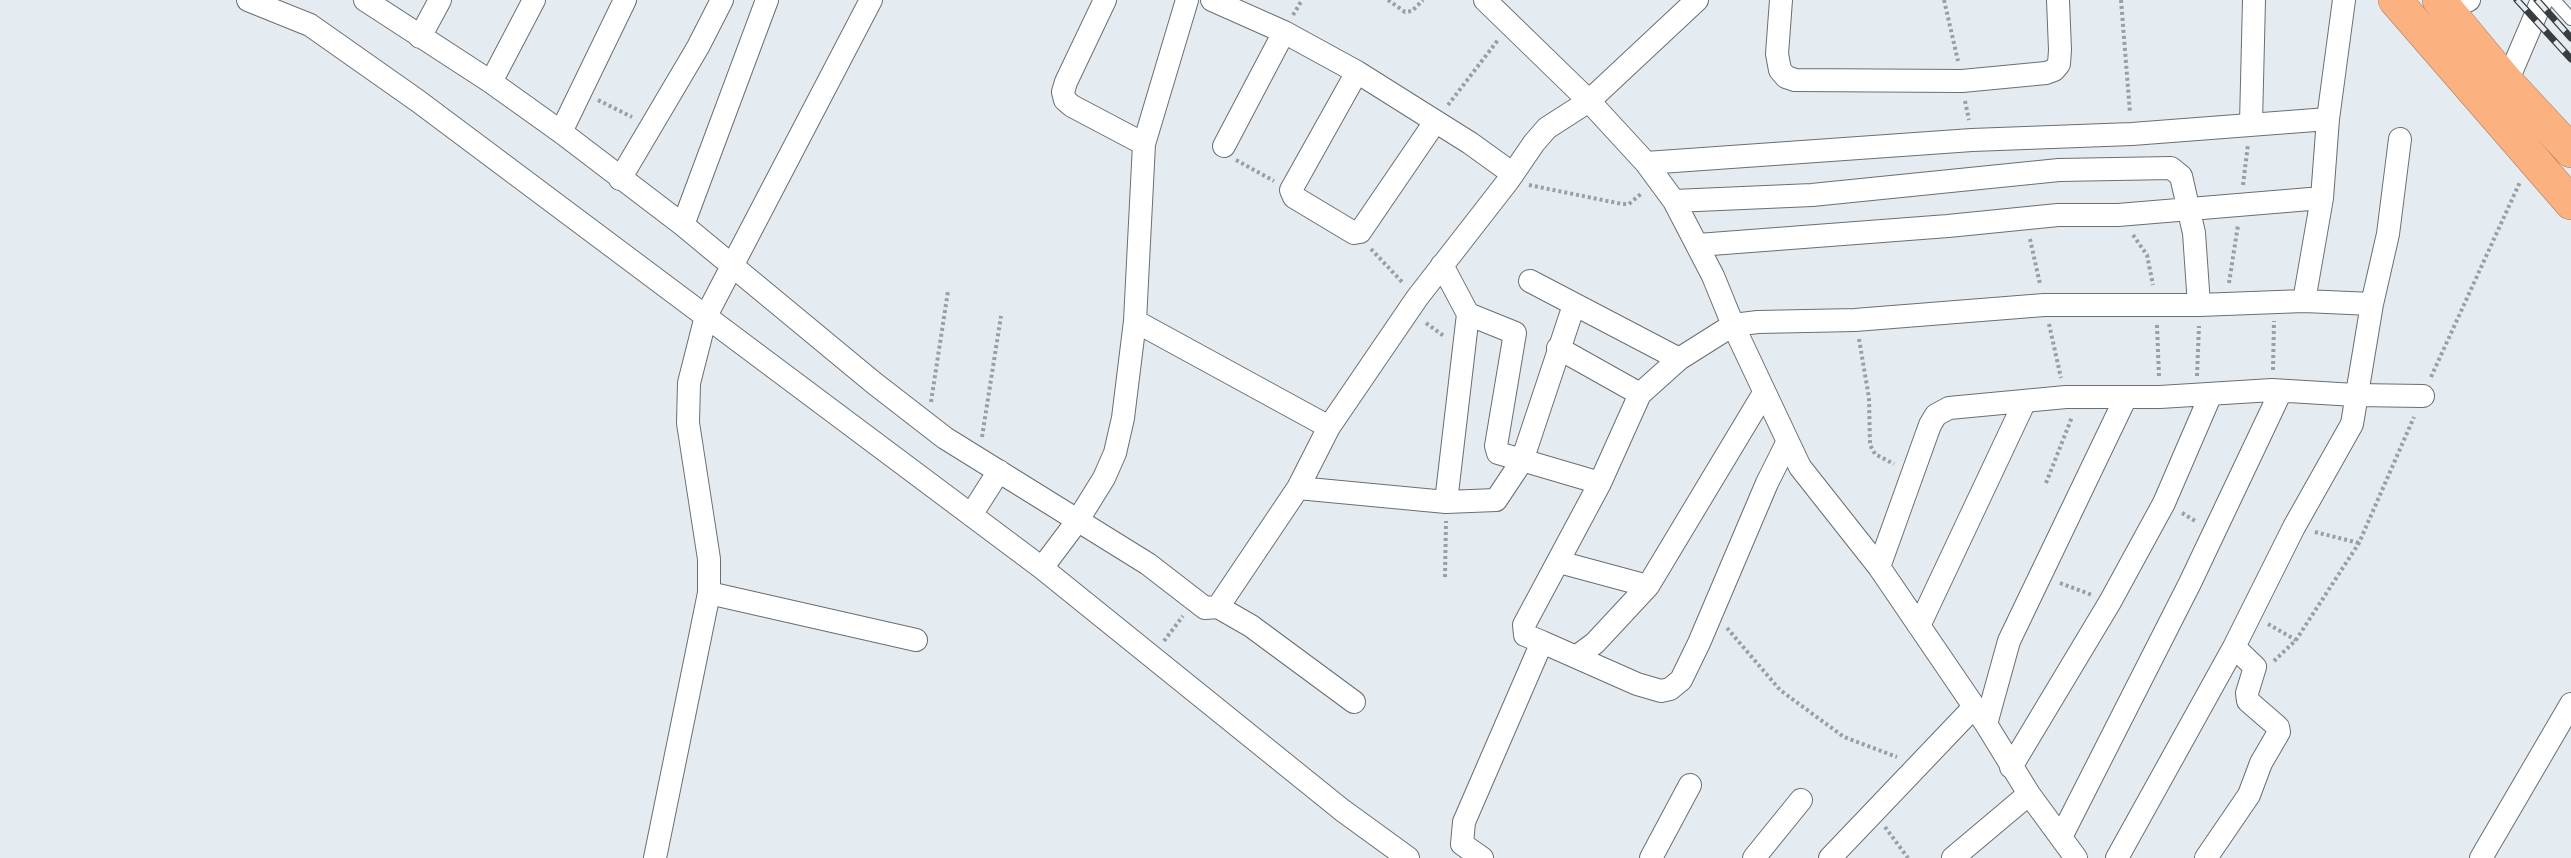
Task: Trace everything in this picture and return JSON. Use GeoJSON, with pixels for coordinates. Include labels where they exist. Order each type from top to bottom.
{"type":"FeatureCollection","features":[{"type":"Feature","properties":{"kind":"highway"},"geometry":{"type":"LineString","coordinates":[[2395,0],[2571,203]]}},
{"type":"Feature","properties":{"kind":"highway"},"geometry":{"type":"LineString","coordinates":[[2452,3],[2507,82],[2571,151]]}},
{"type":"Feature","properties":{"kind":"street"},"geometry":{"type":"LineString","coordinates":[[248,0],[272,4],[333,39],[1042,568],[1342,810],[1408,858]]}},
{"type":"Feature","properties":{"kind":"street"},"geometry":{"type":"LineString","coordinates":[[365,0],[491,82],[561,132],[683,225],[874,383],[979,460],[1148,564],[1205,608],[1218,607],[1251,626],[1354,702]]}},
{"type":"Feature","properties":{"kind":"street"},"geometry":{"type":"LineString","coordinates":[[420,37],[440,0]]}},
{"type":"Feature","properties":{"kind":"street"},"geometry":{"type":"LineString","coordinates":[[491,82],[534,0]]}},
{"type":"Feature","properties":{"kind":"street"},"geometry":{"type":"LineString","coordinates":[[561,132],[625,0]]}},
{"type":"Feature","properties":{"kind":"street"},"geometry":{"type":"LineString","coordinates":[[620,179],[698,47],[722,0]]}},
{"type":"Feature","properties":{"kind":"street"},"geometry":{"type":"LineString","coordinates":[[683,225],[767,0]]}},
{"type":"Feature","properties":{"kind":"street"},"geometry":{"type":"LineString","coordinates":[[655,858],[709,593],[709,559],[688,423],[689,383],[706,316],[870,0]]}},
{"type":"Feature","properties":{"kind":"street"},"geometry":{"type":"LineString","coordinates":[[1105,0],[1066,82],[1065,100],[1072,106],[1144,144]]}},
{"type":"Feature","properties":{"kind":"street"},"geometry":{"type":"LineString","coordinates":[[1042,568],[1078,520],[1104,478],[1115,453],[1124,418],[1135,321],[1144,144],[1187,0]]}},
{"type":"Feature","properties":{"kind":"street"},"geometry":{"type":"LineString","coordinates":[[1212,0],[1284,32],[1357,72],[1435,122],[1510,177]]}},
{"type":"Feature","properties":{"kind":"street"},"geometry":{"type":"LineString","coordinates":[[1485,0],[1589,101],[1652,170],[1674,201],[1720,292],[1732,325],[1787,443],[1813,486],[1879,567],[1980,715],[2029,794],[2076,858]]}},
{"type":"Feature","properties":{"kind":"street"},"geometry":{"type":"LineString","coordinates":[[1218,607],[1298,488],[1329,427],[1413,304],[1547,128],[1589,101],[1697,0]]}},
{"type":"Feature","properties":{"kind":"street"},"geometry":{"type":"LineString","coordinates":[[1781,0],[1778,54],[1780,70],[1786,77],[1796,80],[1962,81],[2046,73],[2054,70],[2059,64],[2060,50],[2058,0]]}},
{"type":"Feature","properties":{"kind":"street"},"geometry":{"type":"LineString","coordinates":[[2250,123],[2254,0]]}},
{"type":"Feature","properties":{"kind":"street"},"geometry":{"type":"LineString","coordinates":[[2304,301],[2322,198],[2328,119],[2344,0]]}},
{"type":"Feature","properties":{"kind":"street"},"geometry":{"type":"LineString","coordinates":[[2507,82],[2542,0]]}},
{"type":"Feature","properties":{"kind":"street"},"geometry":{"type":"LineString","coordinates":[[1224,146],[1284,32]]}},
{"type":"Feature","properties":{"kind":"street"},"geometry":{"type":"LineString","coordinates":[[1357,72],[1291,190],[1294,197],[1357,233],[1363,230],[1435,122]]}},
{"type":"Feature","properties":{"kind":"street"},"geometry":{"type":"LineString","coordinates":[[1652,170],[1972,140],[2132,134],[2250,123],[2328,119]]}},
{"type":"Feature","properties":{"kind":"street"},"geometry":{"type":"LineString","coordinates":[[2117,858],[2234,647],[2294,527],[2352,424],[2355,395],[2372,304],[2388,234],[2400,139]]}},
{"type":"Feature","properties":{"kind":"street"},"geometry":{"type":"LineString","coordinates":[[1674,201],[1812,195],[2059,170],[2166,167],[2177,171],[2181,176],[2194,233],[2199,305]]}},
{"type":"Feature","properties":{"kind":"street"},"geometry":{"type":"LineString","coordinates":[[1698,245],[2026,218],[2118,214],[2322,198]]}},
{"type":"Feature","properties":{"kind":"street"},"geometry":{"type":"LineString","coordinates":[[1442,265],[1468,314],[1446,502]]}},
{"type":"Feature","properties":{"kind":"street"},"geometry":{"type":"LineString","coordinates":[[1530,281],[1678,359]]}},
{"type":"Feature","properties":{"kind":"street"},"geometry":{"type":"LineString","coordinates":[[1787,443],[1767,483],[1713,612],[1681,680],[1670,689],[1661,691],[1637,684],[1525,635],[1524,625],[1600,483],[1640,394],[1678,359],[1732,325],[1758,322],[1856,320],[2044,305],[2199,305],[2304,301],[2372,304]]}},
{"type":"Feature","properties":{"kind":"street"},"geometry":{"type":"LineString","coordinates":[[1298,488],[1446,502],[1496,500],[1522,461],[1574,305]]}},
{"type":"Feature","properties":{"kind":"street"},"geometry":{"type":"LineString","coordinates":[[1468,314],[1515,333],[1496,446],[1498,453],[1600,483]]}},
{"type":"Feature","properties":{"kind":"street"},"geometry":{"type":"LineString","coordinates":[[1135,321],[1329,427]]}},
{"type":"Feature","properties":{"kind":"street"},"geometry":{"type":"LineString","coordinates":[[1558,348],[1640,394]]}},
{"type":"Feature","properties":{"kind":"street"},"geometry":{"type":"LineString","coordinates":[[1879,567],[1930,425],[1936,415],[1949,408],[2072,397],[2160,397],[2277,390],[2423,396]]}},
{"type":"Feature","properties":{"kind":"street"},"geometry":{"type":"LineString","coordinates":[[2061,837],[2190,583],[2277,390]]}},
{"type":"Feature","properties":{"kind":"street"},"geometry":{"type":"LineString","coordinates":[[1575,657],[1595,643],[1648,586],[1764,393]]}},
{"type":"Feature","properties":{"kind":"street"},"geometry":{"type":"LineString","coordinates":[[2012,767],[2110,602],[2164,502],[2204,394]]}},
{"type":"Feature","properties":{"kind":"street"},"geometry":{"type":"LineString","coordinates":[[1830,858],[1917,765],[1980,715],[2005,650],[2126,397]]}},
{"type":"Feature","properties":{"kind":"street"},"geometry":{"type":"LineString","coordinates":[[1919,626],[2025,400]]}},
{"type":"Feature","properties":{"kind":"street"},"geometry":{"type":"LineString","coordinates":[[971,515],[999,471]]}},
{"type":"Feature","properties":{"kind":"street"},"geometry":{"type":"LineString","coordinates":[[1559,562],[1648,586]]}},
{"type":"Feature","properties":{"kind":"street"},"geometry":{"type":"LineString","coordinates":[[709,593],[916,640]]}},
{"type":"Feature","properties":{"kind":"street"},"geometry":{"type":"LineString","coordinates":[[1482,858],[1462,844],[1464,822],[1542,642]]}},
{"type":"Feature","properties":{"kind":"street"},"geometry":{"type":"LineString","coordinates":[[2206,858],[2249,795],[2261,763],[2279,732],[2278,727],[2247,698],[2255,667],[2234,647]]}},
{"type":"Feature","properties":{"kind":"street"},"geometry":{"type":"LineString","coordinates":[[2481,858],[2571,704]]}},
{"type":"Feature","properties":{"kind":"street"},"geometry":{"type":"LineString","coordinates":[[1651,858],[1690,785]]}},
{"type":"Feature","properties":{"kind":"street"},"geometry":{"type":"LineString","coordinates":[[1953,858],[2029,794]]}},
{"type":"Feature","properties":{"kind":"street"},"geometry":{"type":"LineString","coordinates":[[1754,858],[1801,800]]}},
{"type":"Feature","properties":{"kind":"lane"},"geometry":{"type":"LineString","coordinates":[[2554,0],[2571,19]]}},
{"type":"Feature","properties":{"kind":"path"},"geometry":{"type":"LineString","coordinates":[[1388,0],[1405,12],[1412,11],[1423,0]]}},
{"type":"Feature","properties":{"kind":"path"},"geometry":{"type":"LineString","coordinates":[[1944,0],[1972,140]]}},
{"type":"Feature","properties":{"kind":"path"},"geometry":{"type":"LineString","coordinates":[[2121,0],[2132,134]]}},
{"type":"Feature","properties":{"kind":"path"},"geometry":{"type":"LineString","coordinates":[[1435,122],[1509,25]]}},
{"type":"Feature","properties":{"kind":"path"},"geometry":{"type":"LineString","coordinates":[[582,92],[650,126]]}},
{"type":"Feature","properties":{"kind":"path"},"geometry":{"type":"LineString","coordinates":[[2226,304],[2241,205],[2250,123]]}},
{"type":"Feature","properties":{"kind":"path"},"geometry":{"type":"LineString","coordinates":[[1224,146],[1228,156],[1291,190]]}},
{"type":"Feature","properties":{"kind":"path"},"geometry":{"type":"LineString","coordinates":[[2251,615],[2296,640],[2360,543],[2448,336],[2531,159]]}},
{"type":"Feature","properties":{"kind":"path"},"geometry":{"type":"LineString","coordinates":[[1510,177],[1622,204],[1636,200],[1652,170]]}},
{"type":"Feature","properties":{"kind":"path"},"geometry":{"type":"LineString","coordinates":[[2118,214],[2147,255],[2157,305],[2160,397]]}},
{"type":"Feature","properties":{"kind":"path"},"geometry":{"type":"LineString","coordinates":[[2026,218],[2044,305],[2072,397],[2046,483]]}},
{"type":"Feature","properties":{"kind":"path"},"geometry":{"type":"LineString","coordinates":[[1357,233],[1413,304],[1464,350]]}},
{"type":"Feature","properties":{"kind":"path"},"geometry":{"type":"LineString","coordinates":[[927,423],[948,291]]}},
{"type":"Feature","properties":{"kind":"path"},"geometry":{"type":"LineString","coordinates":[[2274,302],[2277,390]]}},
{"type":"Feature","properties":{"kind":"path"},"geometry":{"type":"LineString","coordinates":[[2199,305],[2204,394]]}},
{"type":"Feature","properties":{"kind":"path"},"geometry":{"type":"LineString","coordinates":[[979,460],[1001,316]]}},
{"type":"Feature","properties":{"kind":"path"},"geometry":{"type":"LineString","coordinates":[[1856,320],[1868,385],[1872,451],[1913,473]]}},
{"type":"Feature","properties":{"kind":"path"},"geometry":{"type":"LineString","coordinates":[[1445,577],[1446,502]]}},
{"type":"Feature","properties":{"kind":"path"},"geometry":{"type":"LineString","coordinates":[[2164,502],[2213,531]]}},
{"type":"Feature","properties":{"kind":"path"},"geometry":{"type":"LineString","coordinates":[[2294,527],[2360,543]]}},
{"type":"Feature","properties":{"kind":"path"},"geometry":{"type":"LineString","coordinates":[[2039,576],[2110,602]]}},
{"type":"Feature","properties":{"kind":"path"},"geometry":{"type":"LineString","coordinates":[[1151,658],[1194,601]]}},
{"type":"Feature","properties":{"kind":"path"},"geometry":{"type":"LineString","coordinates":[[1713,612],[1780,690],[1844,737],[1917,765]]}},
{"type":"Feature","properties":{"kind":"path"},"geometry":{"type":"LineString","coordinates":[[1874,813],[1908,858]]}},
{"type":"Feature","properties":{"kind":"railway"},"geometry":{"type":"LineString","coordinates":[[2517,0],[2571,59]]}},
{"type":"Feature","properties":{"kind":"railway"},"geometry":{"type":"LineString","coordinates":[[2537,0],[2571,38]]}}]}
